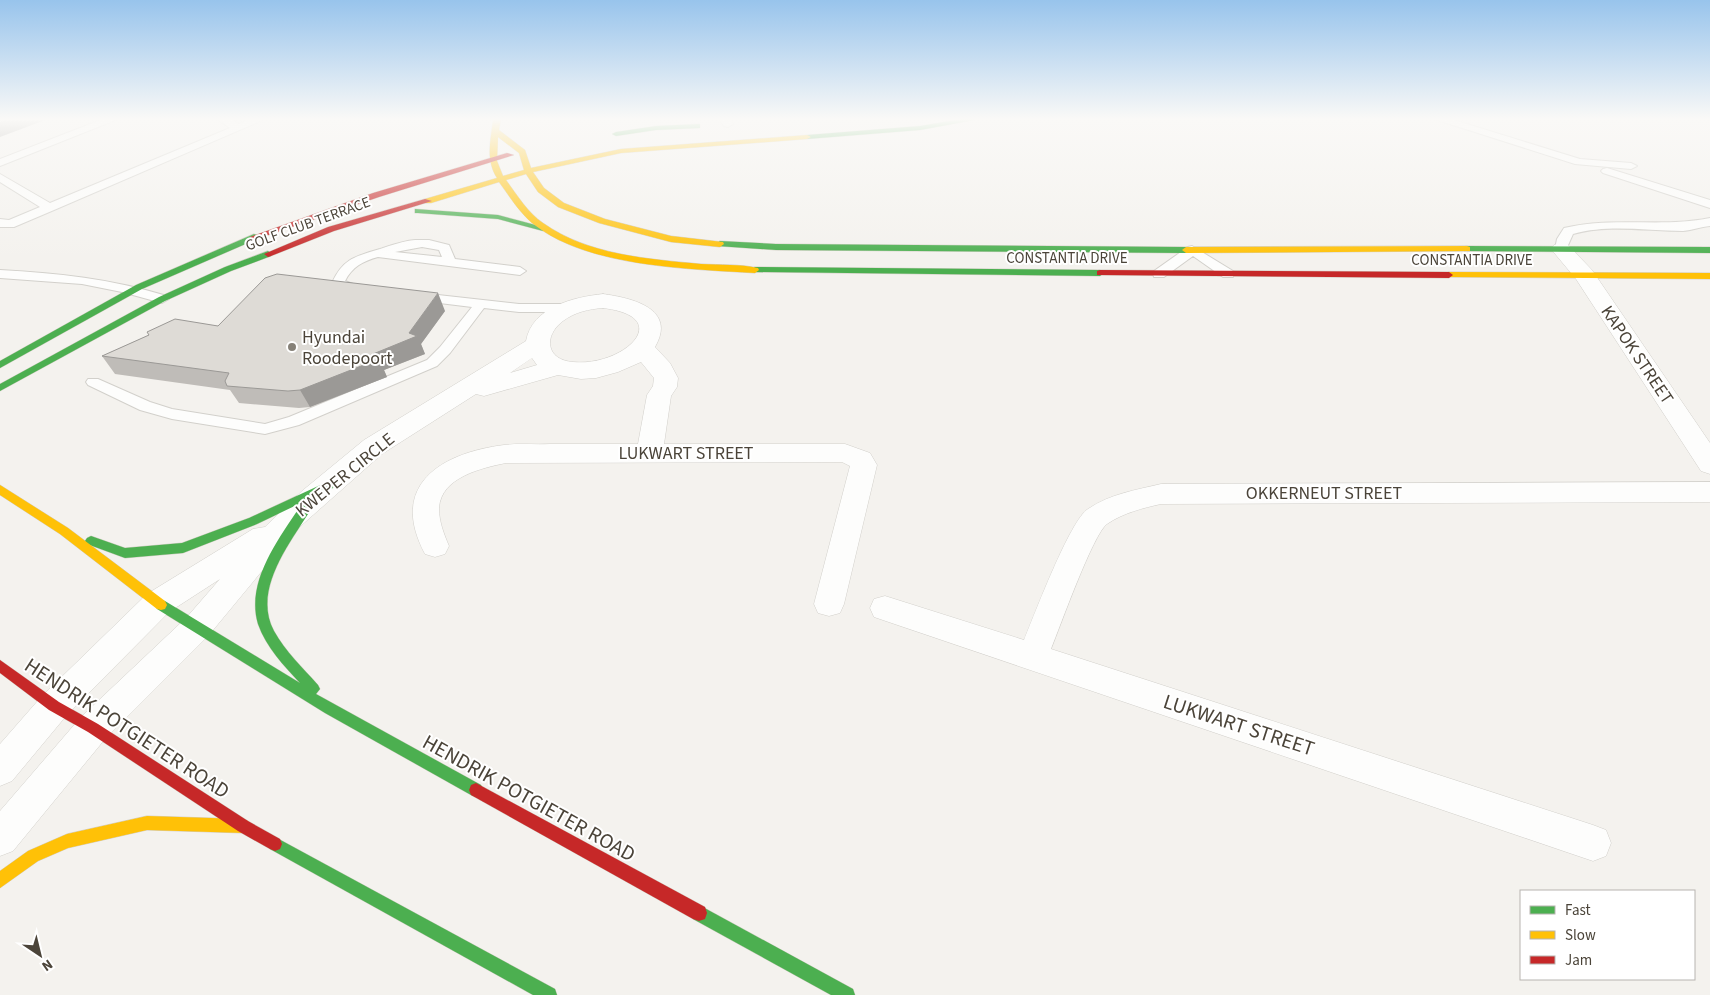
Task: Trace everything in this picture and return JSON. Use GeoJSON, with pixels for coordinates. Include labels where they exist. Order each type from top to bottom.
{"type":"FeatureCollection","features":[{"type":"Feature","properties":{"kind":"street","name":"GOLF CLUB TERRACE"},"geometry":{"type":"LineString","coordinates":[[0,365],[134,289],[198,260],[312,214],[474,165]]}},
{"type":"Feature","properties":{"kind":"street","name":"CONSTANTIA DRIVE"},"geometry":{"type":"LineString","coordinates":[[495,165],[522,207],[545,228],[582,245],[618,255],[692,266],[776,271],[1710,276]]}},
{"type":"Feature","properties":{"kind":"street","name":"CONSTANTIA DRIVE"},"geometry":{"type":"LineString","coordinates":[[527,165],[528,171],[541,190],[561,205],[582,215],[648,234],[697,243],[776,247],[1192,250],[1561,248],[1710,250]]}},
{"type":"Feature","properties":{"kind":"street","name":"GOLF CLUB TERRACE"},"geometry":{"type":"LineString","coordinates":[[0,388],[162,299],[279,248],[389,211],[502,178],[554,165]]}},
{"type":"Feature","properties":{"kind":"street"},"geometry":{"type":"LineString","coordinates":[[389,211],[438,211],[498,217],[545,228]]}},
{"type":"Feature","properties":{"kind":"street","name":"KAPOK STREET"},"geometry":{"type":"LineString","coordinates":[[1561,248],[1584,275],[1710,464]]}},
{"type":"Feature","properties":{"kind":"street","name":"KWEPER CIRCLE"},"geometry":{"type":"LineString","coordinates":[[0,838],[93,728],[198,626],[285,524],[373,447],[456,395],[540,335],[553,316],[568,308],[585,303],[603,301],[620,303],[635,308],[645,316],[650,326],[649,337],[642,348],[630,359],[613,366],[575,371],[558,367],[456,395]]}},
{"type":"Feature","properties":{"kind":"street"},"geometry":{"type":"LineString","coordinates":[[540,335],[538,350],[545,360],[558,367]]}},
{"type":"Feature","properties":{"kind":"street"},"geometry":{"type":"LineString","coordinates":[[642,348],[661,369],[666,378],[665,387],[659,395],[650,453]]}},
{"type":"Feature","properties":{"kind":"street"},"geometry":{"type":"LineString","coordinates":[[613,366],[653,382],[659,395]]}},
{"type":"Feature","properties":{"kind":"street","name":"LUKWART STREET"},"geometry":{"type":"LineString","coordinates":[[435,546],[427,531],[425,512],[433,485],[451,469],[485,456],[506,454],[845,453],[861,460],[864,465],[862,480],[829,604]]}},
{"type":"Feature","properties":{"kind":"street"},"geometry":{"type":"LineString","coordinates":[[0,489],[64,531],[125,553],[184,548],[320,492]]}},
{"type":"Feature","properties":{"kind":"street"},"geometry":{"type":"LineString","coordinates":[[320,492],[272,562],[266,576],[261,611],[263,623],[274,642],[330,709]]}},
{"type":"Feature","properties":{"kind":"street","name":"OKKERNEUT STREET"},"geometry":{"type":"LineString","coordinates":[[1033,656],[1078,547],[1096,517],[1127,502],[1160,494],[1710,492]]}},
{"type":"Feature","properties":{"kind":"street","name":"KWEPER CIRCLE"},"geometry":{"type":"LineString","coordinates":[[0,770],[54,706],[158,603],[285,524]]}},
{"type":"Feature","properties":{"kind":"street","name":"HENDRIK POTGIETER ROAD"},"geometry":{"type":"LineString","coordinates":[[64,531],[158,603],[330,709],[847,995]]}},
{"type":"Feature","properties":{"kind":"street","name":"LUKWART STREET"},"geometry":{"type":"LineString","coordinates":[[885,608],[1593,843]]}},
{"type":"Feature","properties":{"kind":"street","name":"HENDRIK POTGIETER ROAD"},"geometry":{"type":"LineString","coordinates":[[0,666],[54,706],[93,728],[243,826],[549,995]]}},
{"type":"Feature","properties":{"kind":"street"},"geometry":{"type":"LineString","coordinates":[[0,880],[33,856],[67,841],[147,823],[243,826]]}},
{"type":"Feature","properties":{"kind":"lane"},"geometry":{"type":"LineString","coordinates":[[0,223],[10,224],[151,165]]}},
{"type":"Feature","properties":{"kind":"lane"},"geometry":{"type":"LineString","coordinates":[[1590,165],[1710,204]]}},
{"type":"Feature","properties":{"kind":"lane"},"geometry":{"type":"LineString","coordinates":[[1624,165],[1631,166]]}},
{"type":"Feature","properties":{"kind":"lane"},"geometry":{"type":"LineString","coordinates":[[0,177],[50,208]]}},
{"type":"Feature","properties":{"kind":"lane"},"geometry":{"type":"LineString","coordinates":[[1561,248],[1568,231],[1580,228],[1603,225],[1685,226],[1710,222]]}},
{"type":"Feature","properties":{"kind":"lane"},"geometry":{"type":"LineString","coordinates":[[1159,274],[1192,250],[1228,274]]}},
{"type":"Feature","properties":{"kind":"lane"},"geometry":{"type":"LineString","coordinates":[[374,292],[354,290],[338,283],[343,270],[360,258],[377,253],[449,260],[520,271]]}},
{"type":"Feature","properties":{"kind":"lane"},"geometry":{"type":"LineString","coordinates":[[0,274],[58,277],[134,289],[162,299]]}},
{"type":"Feature","properties":{"kind":"lane"},"geometry":{"type":"LineString","coordinates":[[403,295],[519,308],[568,308]]}},
{"type":"Feature","properties":{"kind":"lane"},"geometry":{"type":"LineString","coordinates":[[93,382],[144,406],[172,414],[265,429],[272,428],[294,422],[432,363],[445,350],[481,304]]}},
{"type":"Feature","properties":{"kind":"lane"},"geometry":{"type":"LineString","coordinates":[[519,308],[540,335]]}},
{"type":"Feature","properties":{"kind":"building","name":"Hyundai Roodepoort"},"geometry":{"type":"Polygon","coordinates":[[[277,274],[438,293],[409,333],[417,336],[373,354],[379,359],[300,390],[288,391],[227,386],[225,381],[229,373],[102,356],[149,335],[147,332],[175,319],[218,326],[265,278],[277,274]]]}},
{"type":"Feature","properties":{"kind":"traffic: fast"},"geometry":{"type":"LineString","coordinates":[[418,211],[498,217],[543,228]]}},
{"type":"Feature","properties":{"kind":"traffic: fast"},"geometry":{"type":"LineString","coordinates":[[0,365],[139,287],[254,237]]}},
{"type":"Feature","properties":{"kind":"traffic: fast"},"geometry":{"type":"LineString","coordinates":[[720,244],[776,247],[1186,250]]}},
{"type":"Feature","properties":{"kind":"traffic: fast"},"geometry":{"type":"LineString","coordinates":[[1467,249],[1710,250]]}},
{"type":"Feature","properties":{"kind":"traffic: fast"},"geometry":{"type":"LineString","coordinates":[[0,388],[162,299],[228,269],[268,254]]}},
{"type":"Feature","properties":{"kind":"traffic: fast"},"geometry":{"type":"LineString","coordinates":[[755,270],[1100,273]]}},
{"type":"Feature","properties":{"kind":"traffic: fast"},"geometry":{"type":"LineString","coordinates":[[91,541],[125,553],[183,548],[253,521],[329,485]]}},
{"type":"Feature","properties":{"kind":"traffic: fast"},"geometry":{"type":"LineString","coordinates":[[312,498],[274,559],[262,593],[261,609],[265,625],[274,643],[313,689]]}},
{"type":"Feature","properties":{"kind":"traffic: fast"},"geometry":{"type":"LineString","coordinates":[[161,605],[330,709],[476,790]]}},
{"type":"Feature","properties":{"kind":"traffic: fast"},"geometry":{"type":"LineString","coordinates":[[275,844],[549,995]]}},
{"type":"Feature","properties":{"kind":"traffic: fast"},"geometry":{"type":"LineString","coordinates":[[699,913],[847,995]]}},
{"type":"Feature","properties":{"kind":"traffic: slow"},"geometry":{"type":"LineString","coordinates":[[494,165],[503,182],[532,218],[561,238],[586,248],[643,260],[703,267],[755,270]]}},
{"type":"Feature","properties":{"kind":"traffic: slow"},"geometry":{"type":"LineString","coordinates":[[526,165],[541,190],[561,205],[602,221],[671,239],[720,244]]}},
{"type":"Feature","properties":{"kind":"traffic: slow"},"geometry":{"type":"LineString","coordinates":[[428,201],[528,171],[554,165]]}},
{"type":"Feature","properties":{"kind":"traffic: slow"},"geometry":{"type":"LineString","coordinates":[[1186,250],[1467,249]]}},
{"type":"Feature","properties":{"kind":"traffic: slow"},"geometry":{"type":"LineString","coordinates":[[1449,275],[1710,276]]}},
{"type":"Feature","properties":{"kind":"traffic: slow"},"geometry":{"type":"LineString","coordinates":[[0,489],[64,531],[161,605]]}},
{"type":"Feature","properties":{"kind":"traffic: slow"},"geometry":{"type":"LineString","coordinates":[[0,880],[33,856],[67,841],[147,823],[243,826]]}},
{"type":"Feature","properties":{"kind":"traffic: jam"},"geometry":{"type":"LineString","coordinates":[[254,237],[376,195],[475,165]]}},
{"type":"Feature","properties":{"kind":"traffic: jam"},"geometry":{"type":"LineString","coordinates":[[268,254],[331,229],[428,201]]}},
{"type":"Feature","properties":{"kind":"traffic: jam"},"geometry":{"type":"LineString","coordinates":[[1100,273],[1449,275]]}},
{"type":"Feature","properties":{"kind":"traffic: jam"},"geometry":{"type":"LineString","coordinates":[[0,666],[54,706],[93,728],[243,826],[275,844]]}},
{"type":"Feature","properties":{"kind":"traffic: jam"},"geometry":{"type":"LineString","coordinates":[[476,790],[699,913]]}},
{"type":"Feature","properties":{"kind":"place","name":"Hyundai Roodepoort"},"geometry":{"type":"Point","coordinates":[292,347]}}]}
